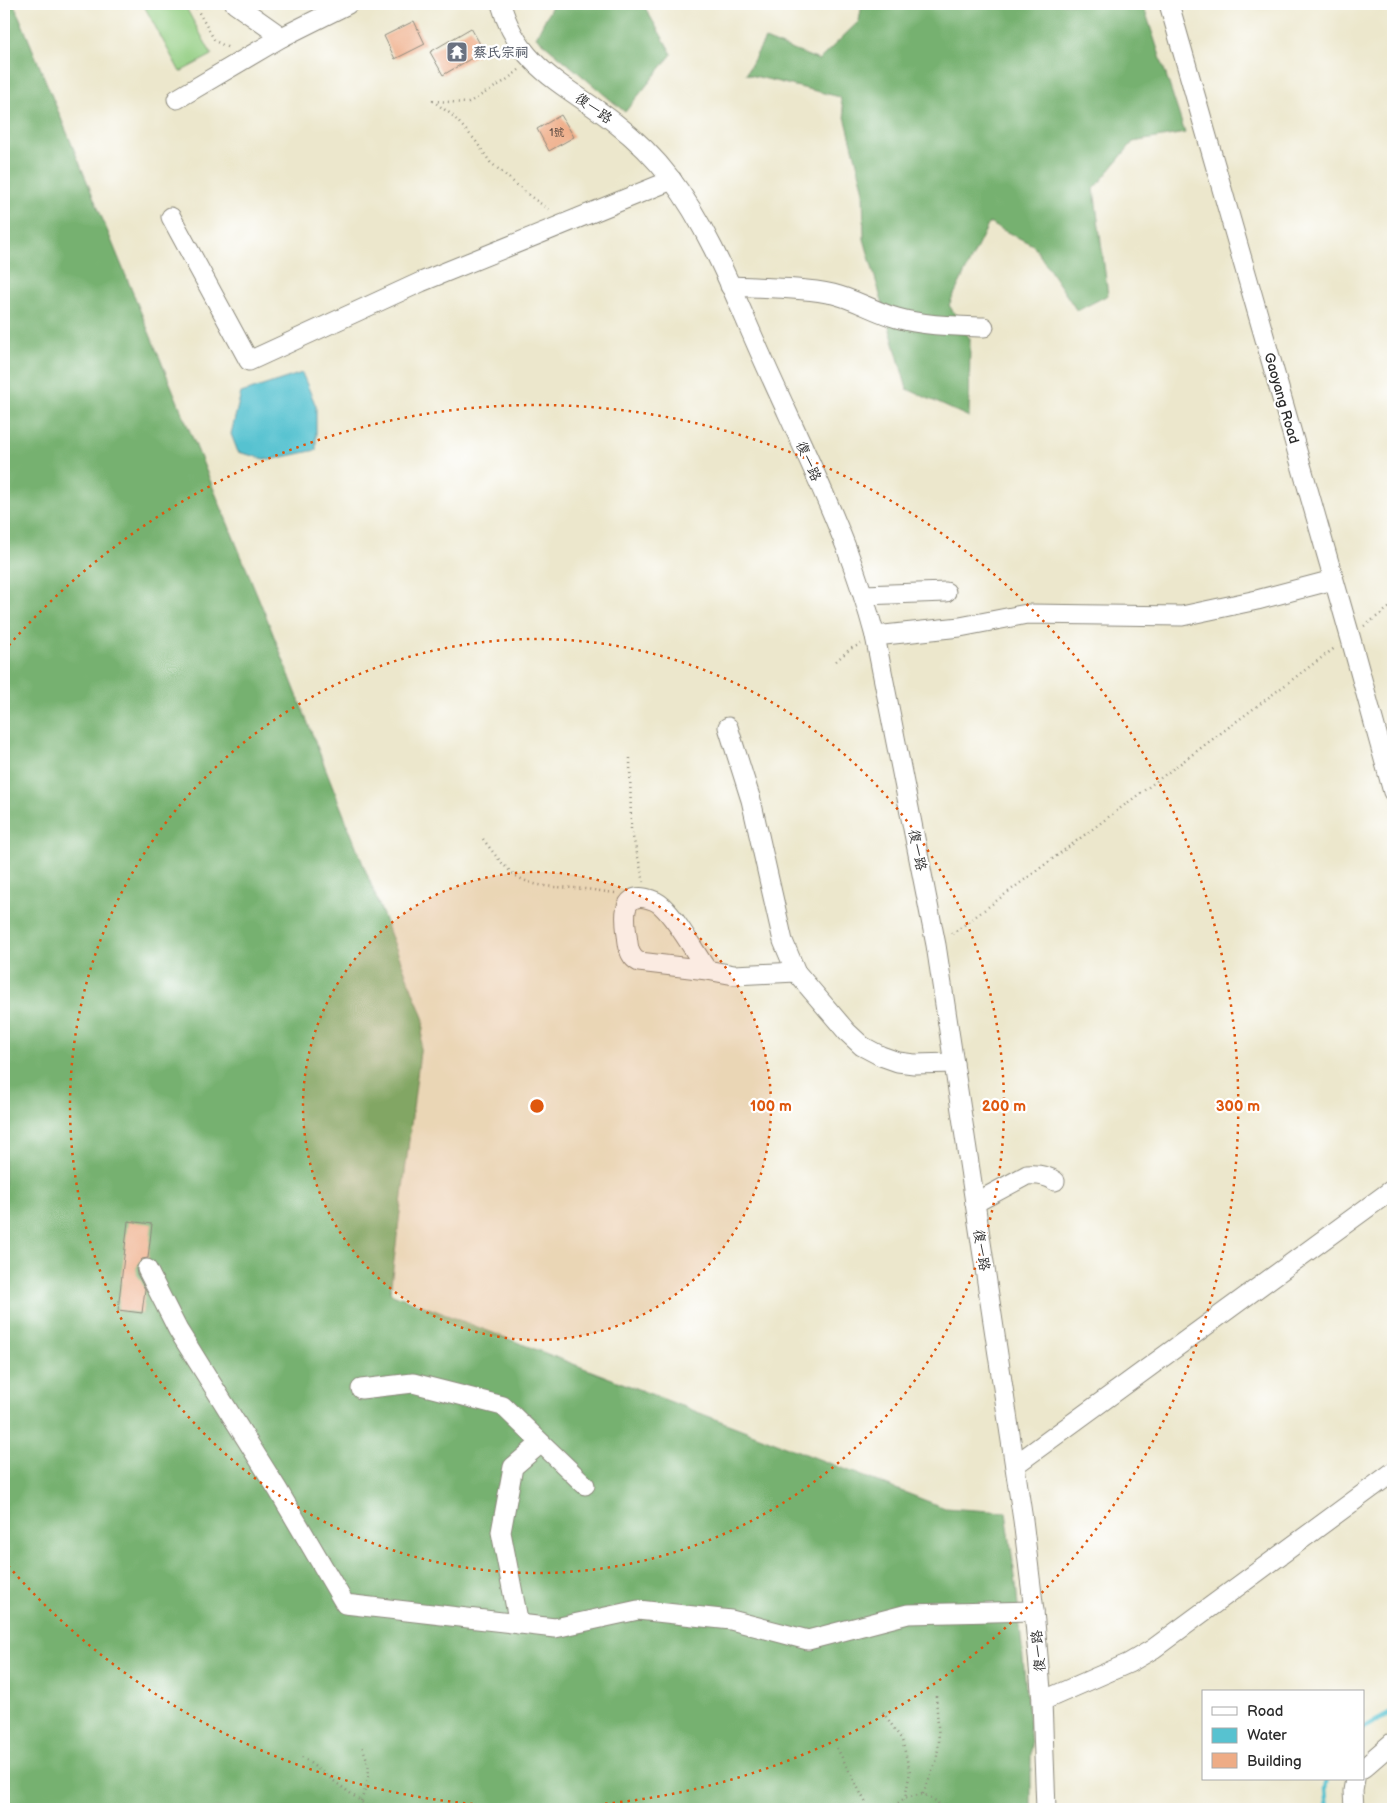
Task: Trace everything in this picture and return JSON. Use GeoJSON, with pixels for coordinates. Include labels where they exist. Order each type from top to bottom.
{"type":"FeatureCollection","features":[{"type":"Feature","properties":{"kind":"street"},"geometry":{"type":"LineString","coordinates":[[235,4],[282,37]]}},
{"type":"Feature","properties":{"kind":"street"},"geometry":{"type":"LineString","coordinates":[[177,99],[282,37],[348,4]]}},
{"type":"Feature","properties":{"kind":"street","name":"復一路"},"geometry":{"type":"LineString","coordinates":[[501,4],[512,33],[531,59],[560,84],[636,140],[672,180],[689,206],[730,286],[826,498],[863,595],[875,636],[936,945],[1015,1465],[1034,1611],[1042,1701],[1046,1809]]}},
{"type":"Feature","properties":{"kind":"street","name":"Gaoyang Road"},"geometry":{"type":"LineString","coordinates":[[1169,4],[1393,792]]}},
{"type":"Feature","properties":{"kind":"street"},"geometry":{"type":"LineString","coordinates":[[171,217],[249,361],[420,282],[672,180]]}},
{"type":"Feature","properties":{"kind":"street"},"geometry":{"type":"LineString","coordinates":[[730,286],[817,291],[835,294],[895,318],[916,322],[984,327]]}},
{"type":"Feature","properties":{"kind":"street"},"geometry":{"type":"LineString","coordinates":[[875,636],[960,627],[1027,614],[1182,616],[1258,600],[1334,580]]}},
{"type":"Feature","properties":{"kind":"street"},"geometry":{"type":"LineString","coordinates":[[863,595],[946,592]]}},
{"type":"Feature","properties":{"kind":"street"},"geometry":{"type":"LineString","coordinates":[[728,726],[751,800],[783,941],[796,972],[847,1032],[862,1046],[880,1056],[898,1062],[914,1064],[954,1063]]}},
{"type":"Feature","properties":{"kind":"street"},"geometry":{"type":"LineString","coordinates":[[707,970],[669,913],[660,904],[642,898],[631,901],[625,915],[629,952],[638,962],[734,975],[796,972]]}},
{"type":"Feature","properties":{"kind":"street"},"geometry":{"type":"LineString","coordinates":[[975,1203],[1027,1175],[1047,1176],[1055,1181]]}},
{"type":"Feature","properties":{"kind":"street"},"geometry":{"type":"LineString","coordinates":[[1015,1465],[1393,1189]]}},
{"type":"Feature","properties":{"kind":"street"},"geometry":{"type":"LineString","coordinates":[[147,1268],[178,1330],[278,1490],[345,1604],[554,1628],[638,1610],[731,1620],[808,1640],[908,1614],[1034,1611]]}},
{"type":"Feature","properties":{"kind":"street"},"geometry":{"type":"LineString","coordinates":[[361,1389],[413,1383],[503,1406],[585,1485]]}},
{"type":"Feature","properties":{"kind":"street"},"geometry":{"type":"LineString","coordinates":[[519,1624],[501,1532],[513,1467],[541,1443]]}},
{"type":"Feature","properties":{"kind":"street"},"geometry":{"type":"LineString","coordinates":[[1042,1701],[1129,1663],[1153,1650],[1393,1472]]}},
{"type":"Feature","properties":{"kind":"street"},"geometry":{"type":"LineString","coordinates":[[1364,1767],[1393,1742]]}},
{"type":"Feature","properties":{"kind":"street"},"geometry":{"type":"LineString","coordinates":[[1354,1809],[1353,1791],[1355,1780]]}},
{"type":"Feature","properties":{"kind":"path"},"geometry":{"type":"LineString","coordinates":[[194,4],[215,41],[248,57]]}},
{"type":"Feature","properties":{"kind":"path"},"geometry":{"type":"LineString","coordinates":[[531,59],[505,81],[468,103],[433,101],[452,115],[475,140],[490,162],[530,196],[568,222]]}},
{"type":"Feature","properties":{"kind":"path"},"geometry":{"type":"LineString","coordinates":[[936,945],[1393,605]]}},
{"type":"Feature","properties":{"kind":"path"},"geometry":{"type":"LineString","coordinates":[[836,661],[850,649],[875,636]]}},
{"type":"Feature","properties":{"kind":"path"},"geometry":{"type":"LineString","coordinates":[[484,839],[496,857],[512,873],[528,881],[547,888],[584,889],[642,898],[631,828],[630,758]]}},
{"type":"Feature","properties":{"kind":"path"},"geometry":{"type":"LineString","coordinates":[[923,1794],[936,1763],[939,1741],[936,1696]]}},
{"type":"Feature","properties":{"kind":"path"},"geometry":{"type":"LineString","coordinates":[[883,1712],[902,1740],[910,1772],[905,1798]]}},
{"type":"Feature","properties":{"kind":"path"},"geometry":{"type":"LineString","coordinates":[[361,1802],[368,1782],[369,1764],[362,1746]]}},
{"type":"Feature","properties":{"kind":"path"},"geometry":{"type":"LineString","coordinates":[[837,1748],[869,1809]]}},
{"type":"Feature","properties":{"kind":"path"},"geometry":{"type":"LineString","coordinates":[[302,1757],[371,1809]]}},
{"type":"Feature","properties":{"kind":"path"},"geometry":{"type":"LineString","coordinates":[[890,1809],[905,1798],[923,1794],[938,1802],[940,1809]]}},
{"type":"Feature","properties":{"kind":"green space"},"geometry":{"type":"Polygon","coordinates":[[[4,4],[14,4],[268,621],[424,1020],[390,1293],[945,1508],[1006,1512],[1016,1584],[1031,1744],[1031,1809],[4,1809],[4,4]]]}},
{"type":"Feature","properties":{"kind":"green space"},"geometry":{"type":"Polygon","coordinates":[[[143,4],[184,4],[212,55],[180,72],[143,4]]]}},
{"type":"Feature","properties":{"kind":"green space"},"geometry":{"type":"Polygon","coordinates":[[[553,4],[643,4],[672,54],[625,112],[536,37],[553,4]]]}},
{"type":"Feature","properties":{"kind":"green space"},"geometry":{"type":"Polygon","coordinates":[[[862,4],[1143,4],[1185,133],[1133,142],[1094,189],[1108,295],[1077,311],[1033,245],[989,223],[949,305],[970,339],[969,417],[907,389],[864,239],[863,187],[840,97],[746,74],[765,39],[819,60],[859,21],[862,4]]]}},
{"type":"Feature","properties":{"kind":"water"},"geometry":{"type":"Polygon","coordinates":[[[302,373],[316,406],[316,450],[269,460],[238,452],[231,434],[241,393],[302,373]]]}},
{"type":"Feature","properties":{"kind":"building"},"geometry":{"type":"Polygon","coordinates":[[[414,21],[425,44],[395,59],[384,36],[414,21]]]}},
{"type":"Feature","properties":{"kind":"building","name":"蔡氏宗祠"},"geometry":{"type":"Polygon","coordinates":[[[471,28],[484,51],[443,75],[430,52],[471,28]]]}},
{"type":"Feature","properties":{"kind":"building"},"geometry":{"type":"Polygon","coordinates":[[[561,115],[574,137],[549,151],[537,129],[561,115]]]}},
{"type":"Feature","properties":{"kind":"building"},"geometry":{"type":"Polygon","coordinates":[[[128,1221],[152,1224],[148,1258],[142,1259],[136,1268],[145,1289],[142,1313],[118,1310],[128,1221]]]}},
{"type":"Feature","properties":{"kind":"waterway"},"geometry":{"type":"LineString","coordinates":[[1364,1727],[1393,1712]]}},
{"type":"Feature","properties":{"kind":"waterway"},"geometry":{"type":"LineString","coordinates":[[1327,1780],[1325,1790],[1327,1809]]}},
{"type":"Feature","properties":{"kind":"place","name":"蔡氏宗祠"},"geometry":{"type":"Point","coordinates":[457,52]}}]}
